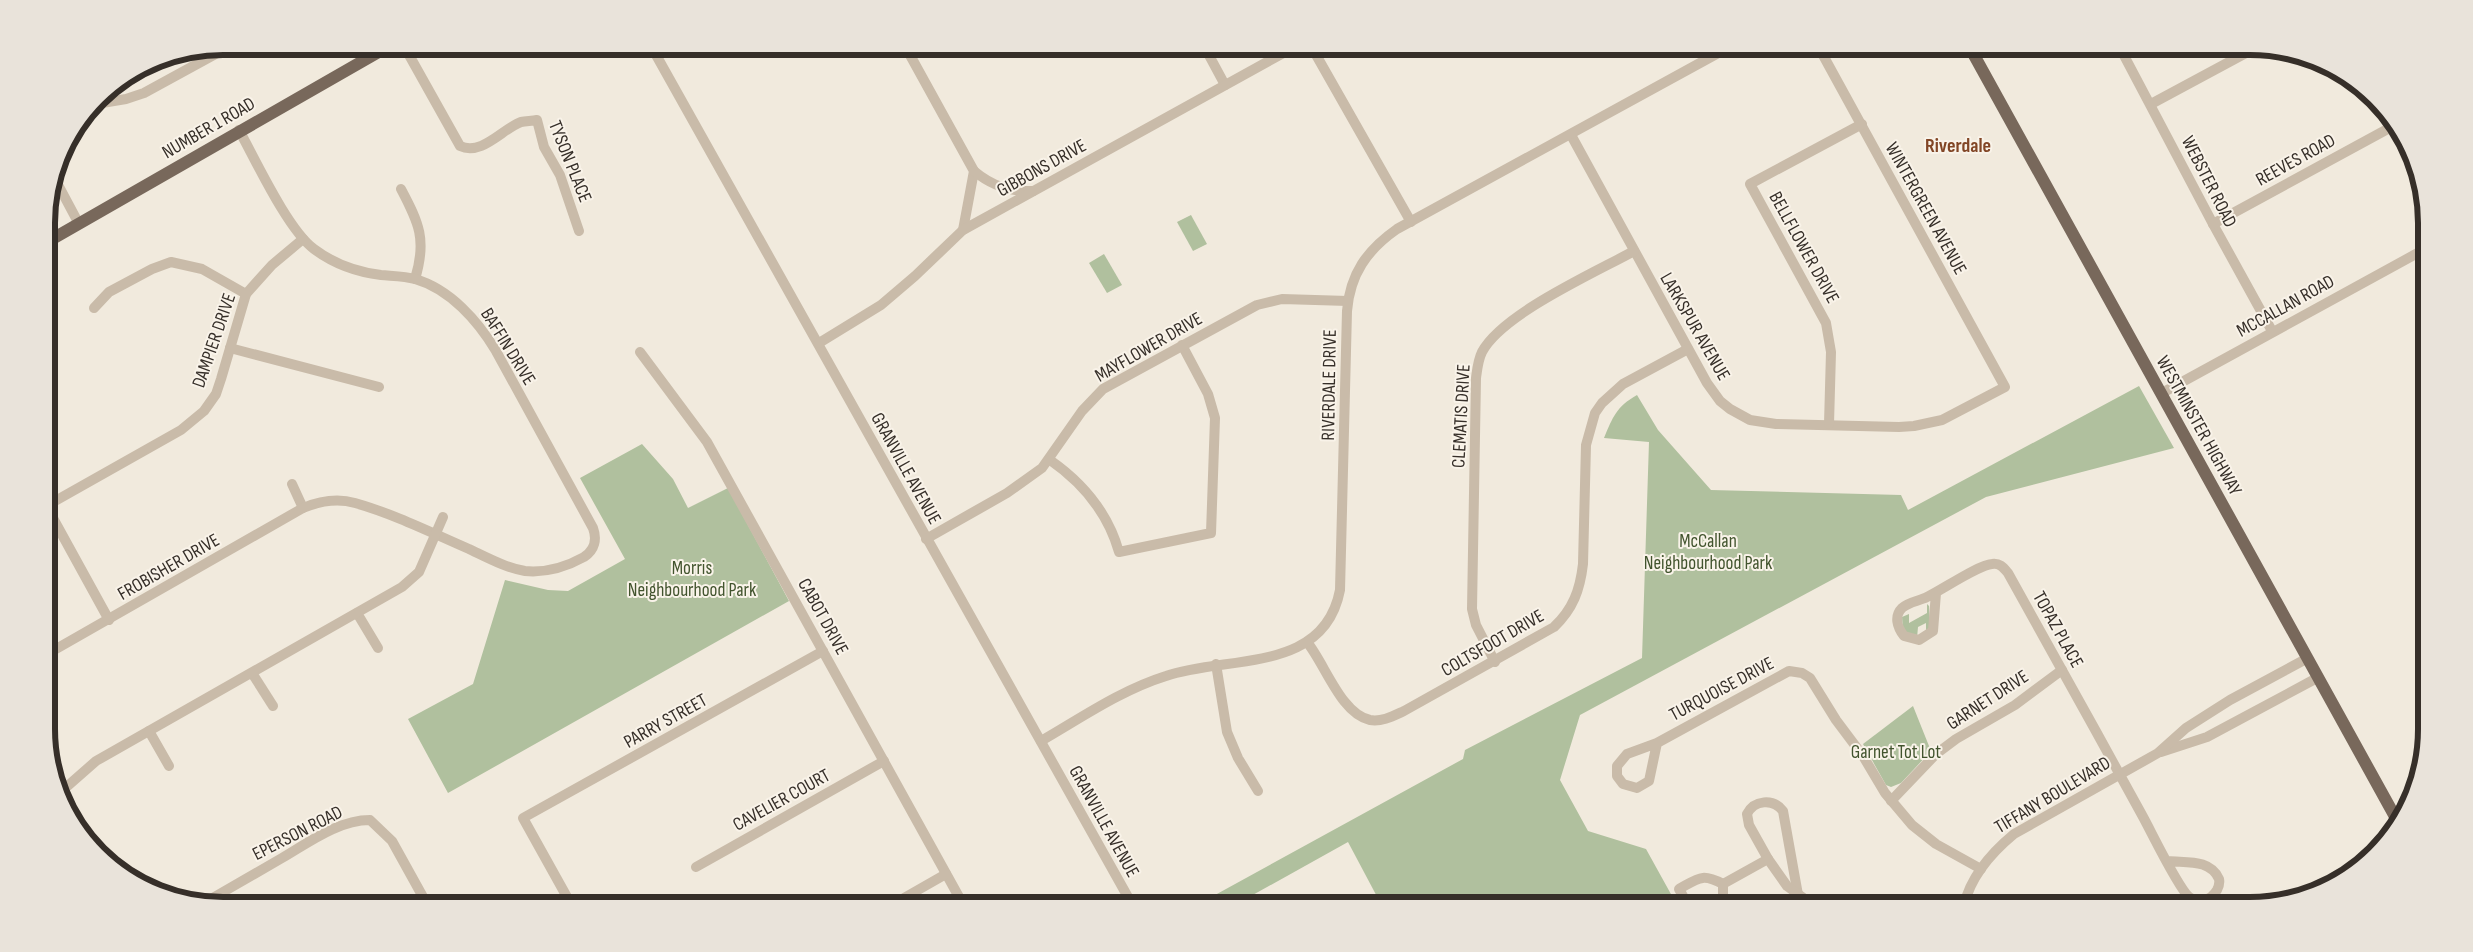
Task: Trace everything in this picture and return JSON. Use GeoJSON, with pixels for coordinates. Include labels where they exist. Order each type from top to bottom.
{"type":"FeatureCollection","features":[{"type":"Feature","properties":{"kind":"main road","name":"NUMBER 1 ROAD"},"geometry":{"type":"LineString","coordinates":[[55,238],[372,55]]}},
{"type":"Feature","properties":{"kind":"main road","name":"WESTMINSTER HIGHWAY"},"geometry":{"type":"LineString","coordinates":[[1974,55],[2162,393],[2306,659],[2394,815]]}},
{"type":"Feature","properties":{"kind":"street"},"geometry":{"type":"LineString","coordinates":[[106,102],[126,99],[144,93],[214,55]]}},
{"type":"Feature","properties":{"kind":"street","name":"TYSON PLACE"},"geometry":{"type":"LineString","coordinates":[[409,55],[460,146],[467,148],[476,147],[522,122],[537,120],[544,147],[560,175],[579,231]]}},
{"type":"Feature","properties":{"kind":"street","name":"GRANVILLE AVENUE"},"geometry":{"type":"LineString","coordinates":[[656,55],[1128,897]]}},
{"type":"Feature","properties":{"kind":"street"},"geometry":{"type":"LineString","coordinates":[[910,55],[974,171],[998,187],[1022,192],[1036,191]]}},
{"type":"Feature","properties":{"kind":"street"},"geometry":{"type":"LineString","coordinates":[[1209,55],[1226,85]]}},
{"type":"Feature","properties":{"kind":"street","name":"GIBBONS DRIVE"},"geometry":{"type":"LineString","coordinates":[[819,343],[881,305],[915,276],[963,230],[1280,55]]}},
{"type":"Feature","properties":{"kind":"street"},"geometry":{"type":"LineString","coordinates":[[1317,55],[1411,222]]}},
{"type":"Feature","properties":{"kind":"street","name":"RIVERDALE DRIVE"},"geometry":{"type":"LineString","coordinates":[[1041,741],[1138,687],[1166,675],[1216,664],[1284,654],[1307,642],[1324,626],[1335,606],[1340,590],[1348,301],[1354,275],[1368,254],[1387,236],[1411,222],[1715,55]]}},
{"type":"Feature","properties":{"kind":"street","name":"WINTERGREEN AVENUE"},"geometry":{"type":"LineString","coordinates":[[1823,55],[2005,387]]}},
{"type":"Feature","properties":{"kind":"street","name":"WEBSTER ROAD"},"geometry":{"type":"LineString","coordinates":[[2124,55],[2272,331]]}},
{"type":"Feature","properties":{"kind":"street"},"geometry":{"type":"LineString","coordinates":[[2151,104],[2242,55]]}},
{"type":"Feature","properties":{"kind":"street","name":"BELLFLOWER DRIVE"},"geometry":{"type":"LineString","coordinates":[[1830,424],[1831,352],[1826,323],[1750,184],[1862,124]]}},
{"type":"Feature","properties":{"kind":"street","name":"REEVES ROAD"},"geometry":{"type":"LineString","coordinates":[[2213,224],[2388,129]]}},
{"type":"Feature","properties":{"kind":"street","name":"BAFFIN DRIVE"},"geometry":{"type":"LineString","coordinates":[[239,130],[302,239],[326,258],[355,270],[415,279],[451,299],[466,312],[488,338],[592,528],[596,541]]}},
{"type":"Feature","properties":{"kind":"street","name":"LARKSPUR AVENUE"},"geometry":{"type":"LineString","coordinates":[[1571,135],[1713,392],[1725,405],[1740,415],[1750,420],[1776,424],[1899,427],[1927,424],[1957,413],[2005,387]]}},
{"type":"Feature","properties":{"kind":"street"},"geometry":{"type":"LineString","coordinates":[[963,230],[974,171]]}},
{"type":"Feature","properties":{"kind":"street"},"geometry":{"type":"LineString","coordinates":[[59,187],[79,224]]}},
{"type":"Feature","properties":{"kind":"street"},"geometry":{"type":"LineString","coordinates":[[400,189],[418,222],[421,235],[420,261],[415,279]]}},
{"type":"Feature","properties":{"kind":"street","name":"DAMPIER DRIVE"},"geometry":{"type":"LineString","coordinates":[[55,503],[195,420],[216,394],[246,294],[272,264],[302,239]]}},
{"type":"Feature","properties":{"kind":"street","name":"CLEMATIS DRIVE"},"geometry":{"type":"LineString","coordinates":[[1494,662],[1476,625],[1472,590],[1476,378],[1479,361],[1496,334],[1514,318],[1634,251]]}},
{"type":"Feature","properties":{"kind":"street","name":"MCCALLAN ROAD"},"geometry":{"type":"LineString","coordinates":[[2162,393],[2418,252]]}},
{"type":"Feature","properties":{"kind":"street"},"geometry":{"type":"LineString","coordinates":[[94,308],[109,292],[152,269],[172,262],[202,269],[246,294]]}},
{"type":"Feature","properties":{"kind":"street","name":"MAYFLOWER DRIVE"},"geometry":{"type":"LineString","coordinates":[[926,539],[1021,484],[1042,468],[1050,460],[1082,411],[1103,389],[1246,310],[1268,302],[1282,299],[1348,301]]}},
{"type":"Feature","properties":{"kind":"street"},"geometry":{"type":"LineString","coordinates":[[1050,460],[1079,484],[1098,505],[1115,539],[1119,552],[1211,533],[1215,418],[1208,394],[1182,345]]}},
{"type":"Feature","properties":{"kind":"street"},"geometry":{"type":"LineString","coordinates":[[230,348],[379,387]]}},
{"type":"Feature","properties":{"kind":"street","name":"COLTSFOOT DRIVE"},"geometry":{"type":"LineString","coordinates":[[1307,642],[1349,708],[1370,720],[1389,718],[1404,712],[1554,627],[1564,618],[1576,597],[1583,564],[1586,445],[1595,413],[1623,384],[1688,349]]}},
{"type":"Feature","properties":{"kind":"street","name":"CABOT DRIVE"},"geometry":{"type":"LineString","coordinates":[[640,352],[707,442],[959,897]]}},
{"type":"Feature","properties":{"kind":"street"},"geometry":{"type":"LineString","coordinates":[[292,484],[303,508]]}},
{"type":"Feature","properties":{"kind":"street","name":"FROBISHER DRIVE"},"geometry":{"type":"LineString","coordinates":[[55,650],[303,508],[326,501],[346,501],[436,534],[511,567],[531,571],[553,569],[581,559],[591,552],[596,541]]}},
{"type":"Feature","properties":{"kind":"street"},"geometry":{"type":"LineString","coordinates":[[66,788],[96,761],[412,580],[426,559],[443,517]]}},
{"type":"Feature","properties":{"kind":"street"},"geometry":{"type":"LineString","coordinates":[[55,520],[109,620]]}},
{"type":"Feature","properties":{"kind":"street","name":"TOPAZ PLACE"},"geometry":{"type":"LineString","coordinates":[[1936,592],[1984,566],[1998,564],[2003,567],[2190,897]]}},
{"type":"Feature","properties":{"kind":"street"},"geometry":{"type":"LineString","coordinates":[[1936,592],[1933,631],[1920,640],[1904,636],[1897,622],[1902,608],[1936,592]]}},
{"type":"Feature","properties":{"kind":"street"},"geometry":{"type":"LineString","coordinates":[[357,613],[378,648]]}},
{"type":"Feature","properties":{"kind":"street","name":"PARRY STREET"},"geometry":{"type":"LineString","coordinates":[[567,897],[523,818],[823,651]]}},
{"type":"Feature","properties":{"kind":"street","name":"TIFFANY BOULEVARD"},"geometry":{"type":"LineString","coordinates":[[2158,753],[2186,728],[2230,700],[2306,659]]}},
{"type":"Feature","properties":{"kind":"street"},"geometry":{"type":"LineString","coordinates":[[1216,664],[1227,732],[1238,758],[1258,791]]}},
{"type":"Feature","properties":{"kind":"street","name":"GARNET DRIVE"},"geometry":{"type":"LineString","coordinates":[[1891,802],[1936,754],[1956,739],[2015,705],[2062,670]]}},
{"type":"Feature","properties":{"kind":"street","name":"TURQUOISE DRIVE"},"geometry":{"type":"LineString","coordinates":[[1657,743],[1789,671],[1802,673],[1814,683],[1836,720],[1858,748],[1891,802],[1912,825],[1936,844],[1981,869]]}},
{"type":"Feature","properties":{"kind":"street"},"geometry":{"type":"LineString","coordinates":[[252,673],[273,706]]}},
{"type":"Feature","properties":{"kind":"street","name":"TIFFANY BOULEVARD"},"geometry":{"type":"LineString","coordinates":[[1968,897],[1981,869],[2001,844],[2014,834],[2158,753],[2207,737],[2317,678]]}},
{"type":"Feature","properties":{"kind":"street"},"geometry":{"type":"LineString","coordinates":[[149,731],[169,766]]}},
{"type":"Feature","properties":{"kind":"street"},"geometry":{"type":"LineString","coordinates":[[1657,743],[1649,781],[1637,788],[1623,784],[1616,771],[1622,757],[1657,743]]}},
{"type":"Feature","properties":{"kind":"street","name":"CAVELIER COURT"},"geometry":{"type":"LineString","coordinates":[[696,866],[884,761]]}},
{"type":"Feature","properties":{"kind":"street"},"geometry":{"type":"LineString","coordinates":[[1798,895],[1783,811],[1774,803],[1767,802],[1752,807],[1747,814],[1750,825],[1768,860],[1781,880],[1798,895],[1801,897]]}},
{"type":"Feature","properties":{"kind":"street","name":"EPERSON ROAD"},"geometry":{"type":"LineString","coordinates":[[214,897],[345,824],[359,820],[370,820],[392,841],[423,897]]}},
{"type":"Feature","properties":{"kind":"street"},"geometry":{"type":"LineString","coordinates":[[1723,884],[1768,860]]}},
{"type":"Feature","properties":{"kind":"street","name":"TOPAZ PLACE"},"geometry":{"type":"LineString","coordinates":[[2168,861],[2205,864],[2212,868],[2219,879],[2216,891],[2212,897]]}},
{"type":"Feature","properties":{"kind":"street"},"geometry":{"type":"LineString","coordinates":[[906,897],[946,874]]}},
{"type":"Feature","properties":{"kind":"street"},"geometry":{"type":"LineString","coordinates":[[1683,897],[1679,889],[1700,877],[1710,877],[1723,884]]}},
{"type":"Feature","properties":{"kind":"street"},"geometry":{"type":"LineString","coordinates":[[1723,884],[1723,897]]}},
{"type":"Feature","properties":{"kind":"green space"},"geometry":{"type":"Polygon","coordinates":[[[1191,215],[1207,244],[1193,251],[1177,222],[1191,215]]]}},
{"type":"Feature","properties":{"kind":"green space"},"geometry":{"type":"Polygon","coordinates":[[[1104,254],[1122,285],[1107,293],[1089,263],[1104,254]]]}},
{"type":"Feature","properties":{"kind":"green space","name":"McCallan Neighbourhood Park"},"geometry":{"type":"Polygon","coordinates":[[[2139,386],[2174,448],[1986,497],[1580,715],[1560,780],[1588,831],[1646,849],[1673,897],[1377,897],[1348,842],[1249,897],[1211,897],[1463,759],[1465,750],[1642,658],[1649,442],[1604,438],[1616,413],[1624,404],[1637,395],[1658,430],[1711,490],[1901,495],[1908,510],[2139,386]]]}},
{"type":"Feature","properties":{"kind":"green space","name":"Morris Neighbourhood Park"},"geometry":{"type":"Polygon","coordinates":[[[642,444],[673,479],[688,508],[728,488],[789,601],[448,793],[408,719],[473,684],[505,580],[548,590],[568,591],[625,559],[580,478],[642,444]]]}},
{"type":"Feature","properties":{"kind":"green space"},"geometry":{"type":"Polygon","coordinates":[[[1927,604],[1929,606],[1930,626],[1926,633],[1926,623],[1918,627],[1917,638],[1903,631],[1902,617],[1909,614],[1909,623],[1927,613],[1927,604]]]}},
{"type":"Feature","properties":{"kind":"green space","name":"Garnet Tot Lot"},"geometry":{"type":"Polygon","coordinates":[[[1913,706],[1931,751],[1901,783],[1891,787],[1886,785],[1863,744],[1913,706]]]}},
{"type":"Feature","properties":{"kind":"district","name":"Riverdale"},"geometry":{"type":"Point","coordinates":[1958,145]}}]}
